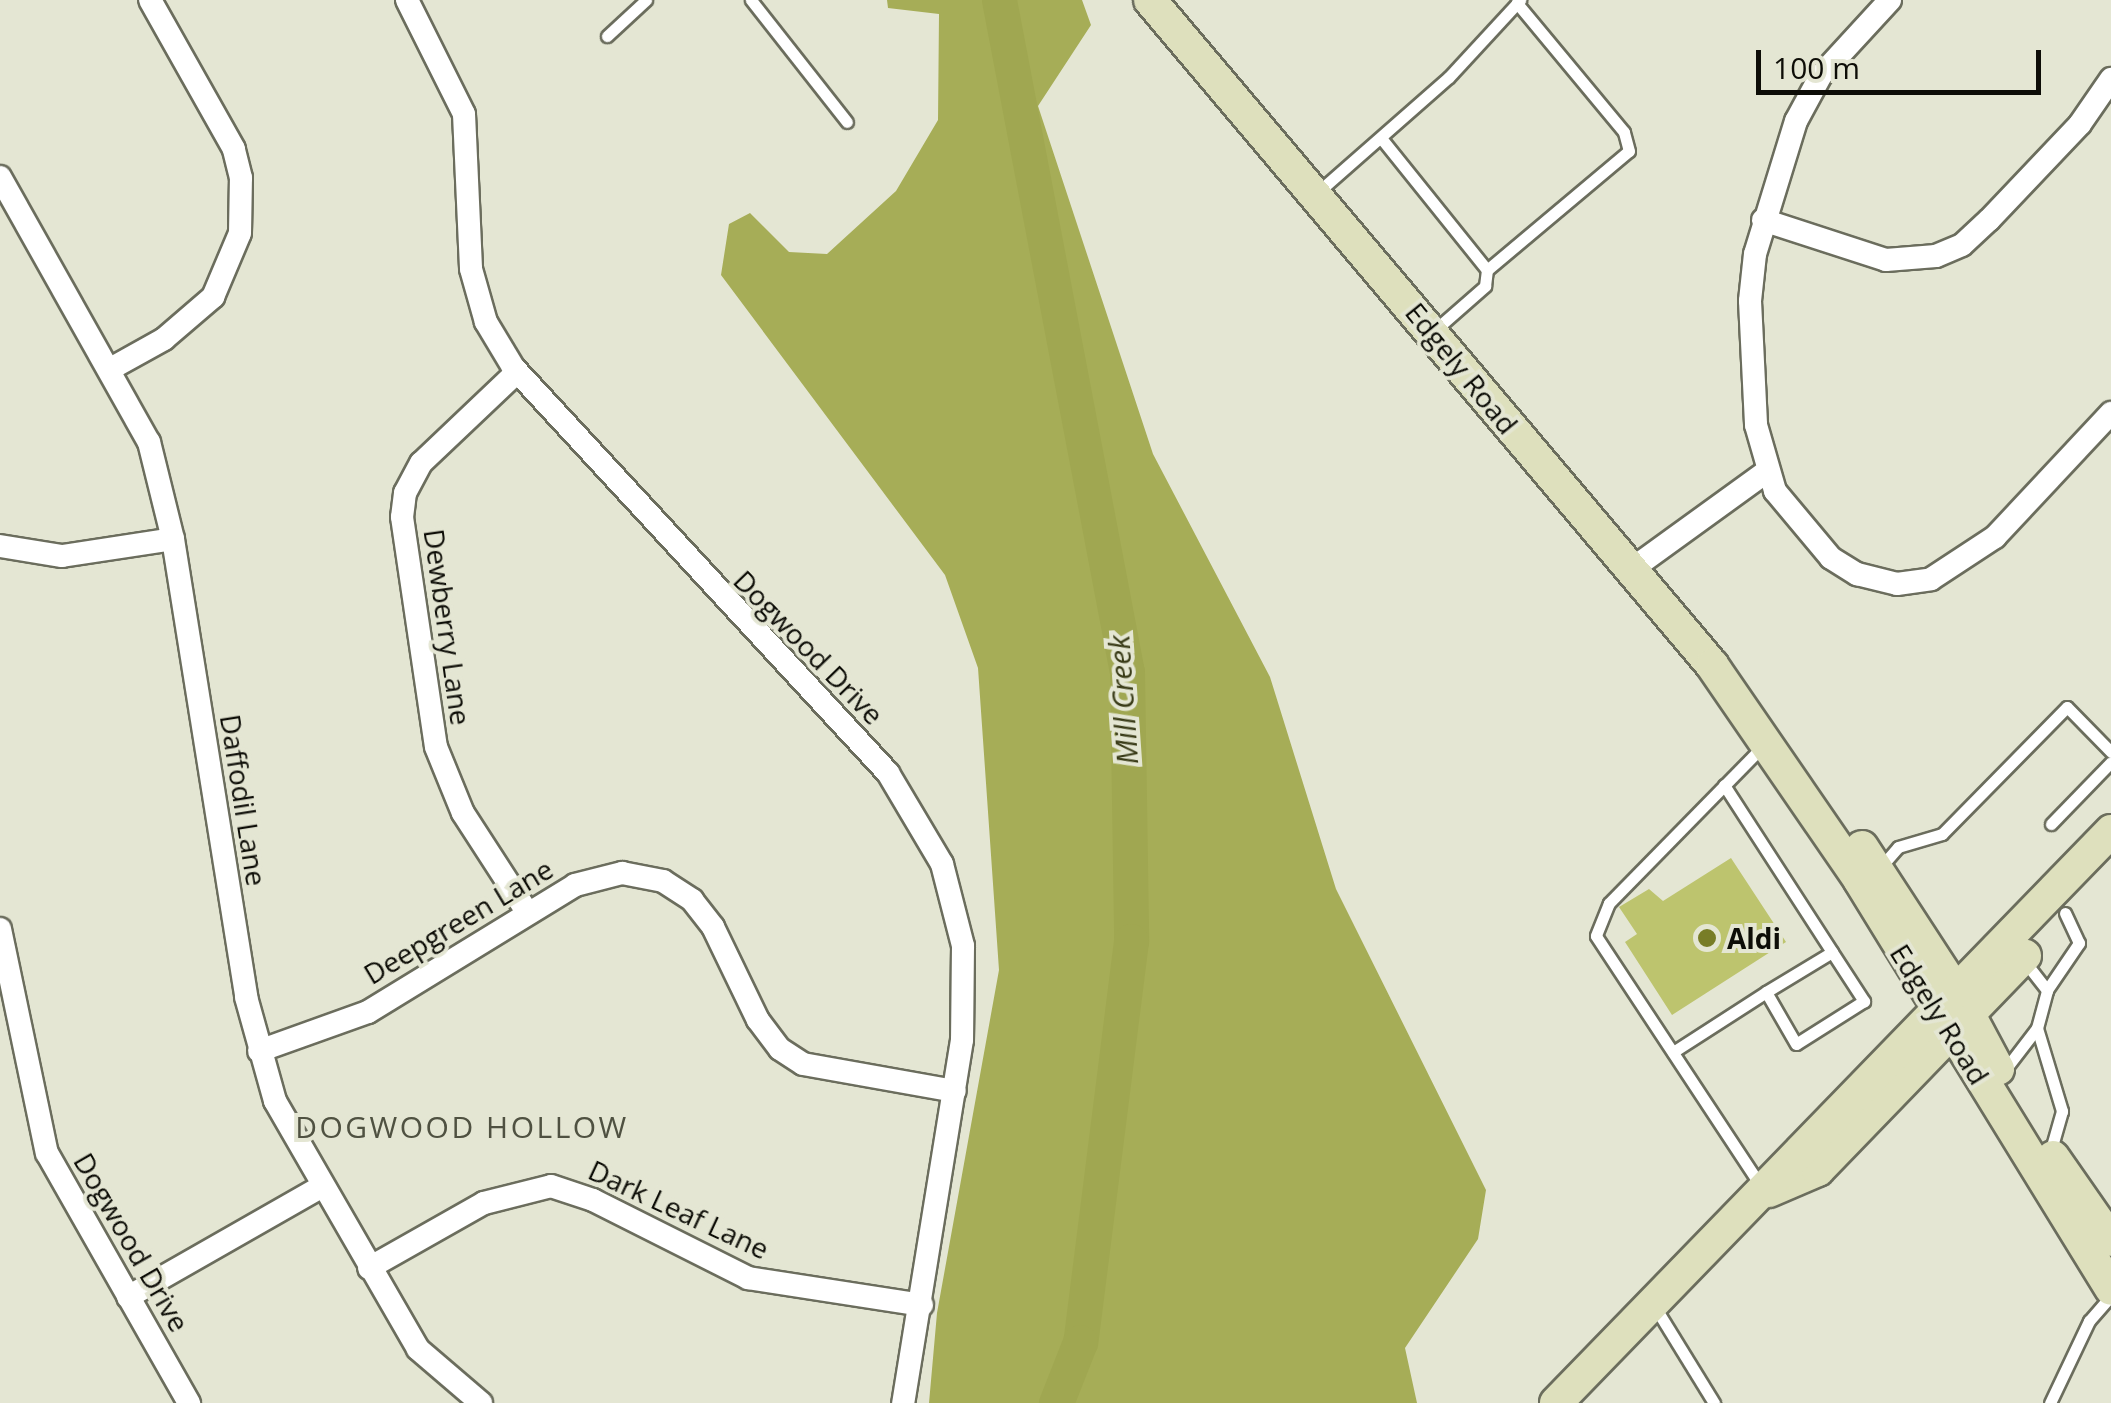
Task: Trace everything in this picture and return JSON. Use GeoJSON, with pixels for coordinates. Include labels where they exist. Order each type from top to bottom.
{"type":"FeatureCollection","features":[{"type":"Feature","properties":{"kind":"main road","name":"Edgely Road"},"geometry":{"type":"LineString","coordinates":[[1150,0],[1434,330],[1632,568],[1768,740],[1780,772],[2001,1075],[2111,1240]]}},
{"type":"Feature","properties":{"kind":"main road","name":"Edgely Road"},"geometry":{"type":"LineString","coordinates":[[1768,740],[1791,751],[1879,870],[1954,1015],[2111,1292]]}},
{"type":"Feature","properties":{"kind":"main road"},"geometry":{"type":"LineString","coordinates":[[1556,1403],[1765,1192],[1818,1170],[2111,831]]}},
{"type":"Feature","properties":{"kind":"main road"},"geometry":{"type":"LineString","coordinates":[[1954,1015],[2022,958],[2111,863]]}},
{"type":"Feature","properties":{"kind":"street"},"geometry":{"type":"LineString","coordinates":[[112,368],[164,339],[213,296],[240,233],[241,178],[234,150],[150,0]]}},
{"type":"Feature","properties":{"kind":"street","name":"Dogwood Drive"},"geometry":{"type":"LineString","coordinates":[[407,0],[464,114],[471,268],[486,322],[517,372],[910,802],[942,864],[963,946],[955,1091],[903,1403]]}},
{"type":"Feature","properties":{"kind":"street"},"geometry":{"type":"LineString","coordinates":[[1890,0],[1821,75],[1796,120],[1763,220],[1750,301],[1756,425],[1766,472],[1831,558],[1876,582],[1930,579],[1995,537],[2111,413]]}},
{"type":"Feature","properties":{"kind":"street"},"geometry":{"type":"LineString","coordinates":[[1763,220],[1886,260],[1936,256],[1962,245],[1989,220],[2080,124],[2111,79]]}},
{"type":"Feature","properties":{"kind":"street","name":"Daffodil Lane"},"geometry":{"type":"LineString","coordinates":[[0,178],[112,368],[150,442],[173,539],[259,1051],[275,1101],[320,1188],[418,1349],[480,1403]]}},
{"type":"Feature","properties":{"kind":"street","name":"Dewberry Lane"},"geometry":{"type":"LineString","coordinates":[[517,372],[421,463],[405,492],[402,517],[436,747],[463,813],[527,912]]}},
{"type":"Feature","properties":{"kind":"street"},"geometry":{"type":"LineString","coordinates":[[1632,568],[1766,472]]}},
{"type":"Feature","properties":{"kind":"street"},"geometry":{"type":"LineString","coordinates":[[0,546],[62,556],[173,539]]}},
{"type":"Feature","properties":{"kind":"street","name":"Deepgreen Lane"},"geometry":{"type":"LineString","coordinates":[[259,1051],[368,1012],[527,912],[592,878],[622,873],[663,882],[692,900],[713,927],[758,1020],[780,1048],[816,1069],[955,1091]]}},
{"type":"Feature","properties":{"kind":"street","name":"Dogwood Drive"},"geometry":{"type":"LineString","coordinates":[[0,929],[47,1153],[189,1403]]}},
{"type":"Feature","properties":{"kind":"street","name":"Dark Leaf Lane"},"geometry":{"type":"LineString","coordinates":[[369,1268],[484,1203],[551,1186],[594,1200],[748,1278],[922,1305]]}},
{"type":"Feature","properties":{"kind":"street"},"geometry":{"type":"LineString","coordinates":[[128,1298],[320,1188]]}},
{"type":"Feature","properties":{"kind":"lane"},"geometry":{"type":"LineString","coordinates":[[607,36],[646,0]]}},
{"type":"Feature","properties":{"kind":"lane"},"geometry":{"type":"LineString","coordinates":[[751,0],[847,122]]}},
{"type":"Feature","properties":{"kind":"lane"},"geometry":{"type":"LineString","coordinates":[[1314,194],[1381,138],[1518,2],[1624,132],[1629,151],[1487,270],[1485,286],[1434,330]]}},
{"type":"Feature","properties":{"kind":"lane"},"geometry":{"type":"LineString","coordinates":[[1381,138],[1487,270]]}},
{"type":"Feature","properties":{"kind":"lane"},"geometry":{"type":"LineString","coordinates":[[1879,870],[1898,847],[1942,834],[2067,707],[2111,752]]}},
{"type":"Feature","properties":{"kind":"lane"},"geometry":{"type":"LineString","coordinates":[[1765,1192],[1596,936],[1609,903],[1768,740]]}},
{"type":"Feature","properties":{"kind":"lane"},"geometry":{"type":"LineString","coordinates":[[2050,824],[2111,762]]}},
{"type":"Feature","properties":{"kind":"lane"},"geometry":{"type":"LineString","coordinates":[[1724,786],[1864,1001],[1796,1044],[1766,992]]}},
{"type":"Feature","properties":{"kind":"lane"},"geometry":{"type":"LineString","coordinates":[[2001,1075],[2037,1028],[2047,990],[2079,944],[2064,912]]}},
{"type":"Feature","properties":{"kind":"lane"},"geometry":{"type":"LineString","coordinates":[[1673,1052],[1832,952]]}},
{"type":"Feature","properties":{"kind":"lane"},"geometry":{"type":"LineString","coordinates":[[2022,958],[2047,990]]}},
{"type":"Feature","properties":{"kind":"lane"},"geometry":{"type":"LineString","coordinates":[[2037,1028],[2062,1111],[2050,1153]]}},
{"type":"Feature","properties":{"kind":"lane"},"geometry":{"type":"LineString","coordinates":[[2050,1403],[2089,1321],[2111,1292]]}},
{"type":"Feature","properties":{"kind":"lane"},"geometry":{"type":"LineString","coordinates":[[1652,1303],[1714,1403]]}},
{"type":"Feature","properties":{"kind":"green space"},"geometry":{"type":"Polygon","coordinates":[[[887,0],[1082,0],[1091,25],[1038,106],[1153,454],[1270,677],[1336,889],[1486,1190],[1478,1239],[1405,1348],[1417,1403],[929,1403],[937,1313],[999,970],[978,668],[945,575],[721,275],[729,224],[750,213],[789,252],[827,254],[896,191],[938,120],[939,14],[888,8],[887,0]]]}},
{"type":"Feature","properties":{"kind":"building","name":"Aldi"},"geometry":{"type":"Polygon","coordinates":[[[1731,858],[1786,942],[1672,1015],[1625,942],[1637,934],[1619,907],[1649,889],[1663,901],[1731,858]]]}},
{"type":"Feature","properties":{"kind":"waterway","name":"Mill Creek"},"geometry":{"type":"LineString","coordinates":[[999,0],[1127,672],[1131,941],[1080,1342],[1056,1403]]}},
{"type":"Feature","properties":{"kind":"place","name":"Aldi"},"geometry":{"type":"Point","coordinates":[1707,938]}},
{"type":"Feature","properties":{"kind":"district","name":"DOGWOOD HOLLOW"},"geometry":{"type":"Point","coordinates":[462,1127]}}]}
